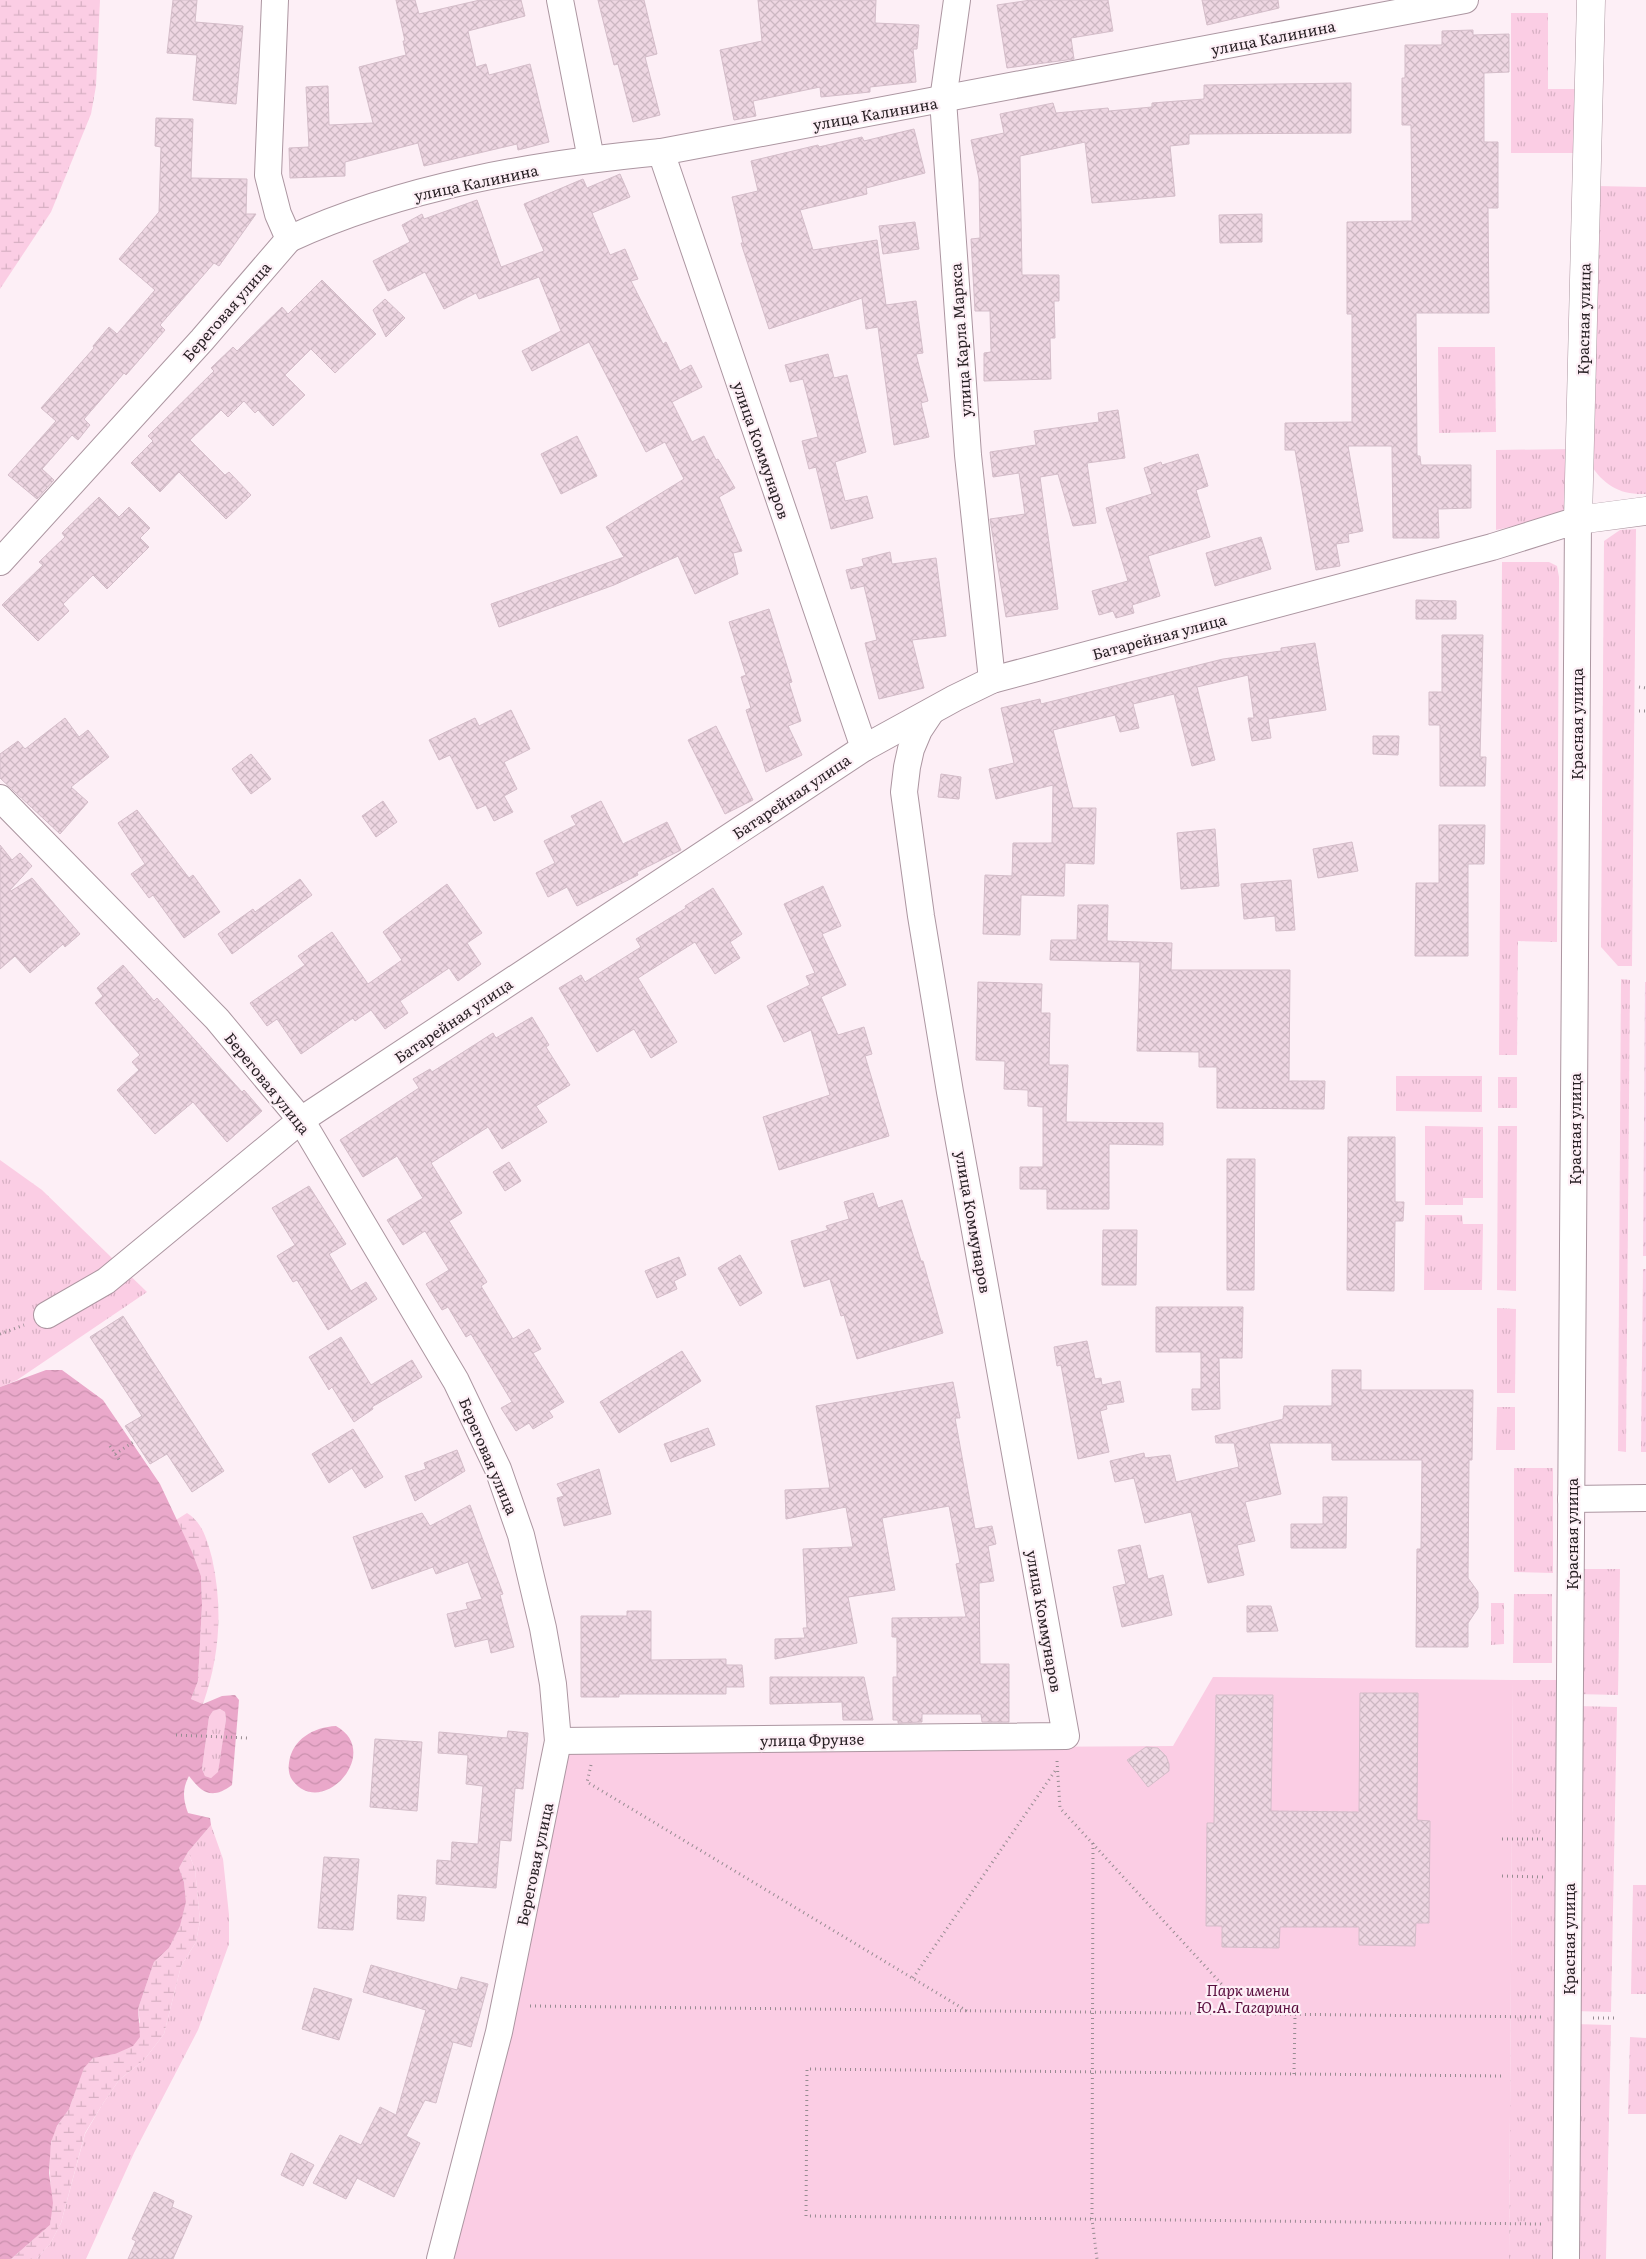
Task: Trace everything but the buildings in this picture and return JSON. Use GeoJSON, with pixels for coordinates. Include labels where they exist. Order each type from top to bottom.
{"type":"FeatureCollection","features":[{"type":"Feature","properties":{"kind":"street"},"geometry":{"type":"LineString","coordinates":[[275,0],[268,175],[278,214],[289,240]]}},
{"type":"Feature","properties":{"kind":"street"},"geometry":{"type":"LineString","coordinates":[[560,0],[592,159]]}},
{"type":"Feature","properties":{"kind":"street","name":"улица Карла Маркса"},"geometry":{"type":"LineString","coordinates":[[957,0],[943,100],[968,455],[992,680]]}},
{"type":"Feature","properties":{"kind":"street","name":"улица Калинина"},"geometry":{"type":"LineString","coordinates":[[289,240],[330,220],[380,204],[472,181],[592,159],[661,152],[1465,0]]}},
{"type":"Feature","properties":{"kind":"street","name":"Красная улица"},"geometry":{"type":"LineString","coordinates":[[1566,2259],[1578,520],[1591,0]]}},
{"type":"Feature","properties":{"kind":"street","name":"улица Коммунаров"},"geometry":{"type":"LineString","coordinates":[[661,152],[864,748]]}},
{"type":"Feature","properties":{"kind":"street","name":"Береговая улица"},"geometry":{"type":"LineString","coordinates":[[0,562],[202,340],[289,240]]}},
{"type":"Feature","properties":{"kind":"street","name":"Батарейная улица"},"geometry":{"type":"LineString","coordinates":[[47,1315],[106,1282],[301,1120],[864,748],[992,680],[1492,547],[1578,520],[1646,511]]}},
{"type":"Feature","properties":{"kind":"street","name":"улица Коммунаров"},"geometry":{"type":"LineString","coordinates":[[931,712],[919,730],[911,749],[904,792],[918,897],[950,1092],[1061,1736]]}},
{"type":"Feature","properties":{"kind":"street","name":"Береговая улица"},"geometry":{"type":"LineString","coordinates":[[0,798],[217,1020],[301,1120],[456,1381],[498,1469],[521,1535],[534,1583],[553,1684],[558,1741],[505,2006],[440,2259]]}},
{"type":"Feature","properties":{"kind":"street"},"geometry":{"type":"LineString","coordinates":[[1571,1499],[1646,1498]]}},
{"type":"Feature","properties":{"kind":"street","name":"улица Фрунзе"},"geometry":{"type":"LineString","coordinates":[[558,1741],[1061,1736]]}},
{"type":"Feature","properties":{"kind":"path"},"geometry":{"type":"LineString","coordinates":[[1639,688],[1646,688]]}},
{"type":"Feature","properties":{"kind":"path"},"geometry":{"type":"LineString","coordinates":[[1639,711],[1646,712]]}},
{"type":"Feature","properties":{"kind":"path"},"geometry":{"type":"LineString","coordinates":[[115,1454],[135,1441]]}},
{"type":"Feature","properties":{"kind":"path"},"geometry":{"type":"LineString","coordinates":[[110,1446],[120,1461]]}},
{"type":"Feature","properties":{"kind":"path"},"geometry":{"type":"LineString","coordinates":[[176,1735],[247,1738]]}},
{"type":"Feature","properties":{"kind":"path"},"geometry":{"type":"LineString","coordinates":[[1061,1736],[1058,1767],[1060,1808],[1249,2014]]}},
{"type":"Feature","properties":{"kind":"path"},"geometry":{"type":"LineString","coordinates":[[913,1978],[1058,1767]]}},
{"type":"Feature","properties":{"kind":"path"},"geometry":{"type":"LineString","coordinates":[[587,1782],[967,2011]]}},
{"type":"Feature","properties":{"kind":"path"},"geometry":{"type":"LineString","coordinates":[[1502,1838],[1569,1839]]}},
{"type":"Feature","properties":{"kind":"path"},"geometry":{"type":"LineString","coordinates":[[1093,1843],[1092,2219],[1097,2259]]}},
{"type":"Feature","properties":{"kind":"path"},"geometry":{"type":"LineString","coordinates":[[1502,1876],[1568,1877]]}},
{"type":"Feature","properties":{"kind":"path"},"geometry":{"type":"LineString","coordinates":[[505,2006],[1616,2018]]}},
{"type":"Feature","properties":{"kind":"path"},"geometry":{"type":"LineString","coordinates":[[1294,2074],[1295,2014]]}},
{"type":"Feature","properties":{"kind":"path"},"geometry":{"type":"LineString","coordinates":[[1501,2076],[807,2068],[806,2216],[1566,2224]]}},
{"type":"Feature","properties":{"kind":"green space"},"geometry":{"type":"Polygon","coordinates":[[[0,0],[100,0],[96,86],[91,114],[51,212],[0,289],[0,0]]]}},
{"type":"Feature","properties":{"kind":"green space"},"geometry":{"type":"Polygon","coordinates":[[[1511,13],[1548,13],[1548,89],[1576,89],[1576,153],[1511,153],[1511,13]]]}},
{"type":"Feature","properties":{"kind":"green space"},"geometry":{"type":"Polygon","coordinates":[[[1596,186],[1646,187],[1646,494],[1628,493],[1613,487],[1601,478],[1590,464],[1596,186]]]}},
{"type":"Feature","properties":{"kind":"green space"},"geometry":{"type":"Polygon","coordinates":[[[1438,347],[1495,347],[1496,432],[1439,433],[1438,347]]]}},
{"type":"Feature","properties":{"kind":"green space"},"geometry":{"type":"Polygon","coordinates":[[[1571,449],[1564,512],[1557,517],[1496,530],[1496,450],[1571,449]]]}},
{"type":"Feature","properties":{"kind":"green space"},"geometry":{"type":"Polygon","coordinates":[[[1636,529],[1632,966],[1618,966],[1601,947],[1604,541],[1620,530],[1636,529]]]}},
{"type":"Feature","properties":{"kind":"green space"},"geometry":{"type":"Polygon","coordinates":[[[1502,562],[1549,562],[1557,566],[1559,577],[1557,942],[1518,941],[1517,1055],[1499,1055],[1502,562]]]}},
{"type":"Feature","properties":{"kind":"green space"},"geometry":{"type":"Polygon","coordinates":[[[1621,979],[1630,980],[1626,1452],[1618,1451],[1621,979]]]}},
{"type":"Feature","properties":{"kind":"green space"},"geometry":{"type":"Polygon","coordinates":[[[1645,982],[1646,1256],[1643,1256],[1645,982]]]}},
{"type":"Feature","properties":{"kind":"green space"},"geometry":{"type":"Polygon","coordinates":[[[1396,1076],[1482,1076],[1482,1112],[1396,1111],[1396,1076]]]}},
{"type":"Feature","properties":{"kind":"green space"},"geometry":{"type":"Polygon","coordinates":[[[1498,1077],[1517,1077],[1517,1108],[1498,1108],[1498,1077]]]}},
{"type":"Feature","properties":{"kind":"green space"},"geometry":{"type":"Polygon","coordinates":[[[1425,1126],[1483,1127],[1483,1198],[1463,1198],[1463,1205],[1425,1205],[1425,1126]]]}},
{"type":"Feature","properties":{"kind":"green space"},"geometry":{"type":"Polygon","coordinates":[[[1498,1126],[1517,1126],[1516,1291],[1497,1290],[1498,1126]]]}},
{"type":"Feature","properties":{"kind":"green space"},"geometry":{"type":"Polygon","coordinates":[[[0,1160],[42,1190],[147,1292],[17,1380],[0,1387],[0,1160]]]}},
{"type":"Feature","properties":{"kind":"green space"},"geometry":{"type":"Polygon","coordinates":[[[1425,1215],[1462,1215],[1463,1224],[1483,1224],[1482,1290],[1424,1290],[1425,1215]]]}},
{"type":"Feature","properties":{"kind":"green space"},"geometry":{"type":"Polygon","coordinates":[[[1643,1269],[1646,1269],[1646,1452],[1641,1452],[1643,1269]]]}},
{"type":"Feature","properties":{"kind":"green space"},"geometry":{"type":"Polygon","coordinates":[[[1497,1308],[1516,1309],[1515,1393],[1497,1393],[1497,1308]]]}},
{"type":"Feature","properties":{"kind":"green space"},"geometry":{"type":"Polygon","coordinates":[[[1497,1407],[1515,1407],[1515,1450],[1496,1450],[1497,1407]]]}},
{"type":"Feature","properties":{"kind":"green space"},"geometry":{"type":"Polygon","coordinates":[[[1514,1468],[1553,1468],[1553,1573],[1514,1572],[1514,1468]]]}},
{"type":"Feature","properties":{"kind":"green space"},"geometry":{"type":"Polygon","coordinates":[[[187,1513],[201,1527],[206,1538],[212,1558],[218,1595],[216,1650],[209,1686],[203,1704],[191,1699],[198,1681],[202,1605],[201,1576],[176,1520],[187,1513]]]}},
{"type":"Feature","properties":{"kind":"green space"},"geometry":{"type":"Polygon","coordinates":[[[1577,1569],[1620,1569],[1618,1695],[1576,1694],[1577,1569]]]}},
{"type":"Feature","properties":{"kind":"green space"},"geometry":{"type":"Polygon","coordinates":[[[1514,1594],[1552,1594],[1552,1663],[1513,1663],[1514,1594]]]}},
{"type":"Feature","properties":{"kind":"green space"},"geometry":{"type":"Polygon","coordinates":[[[1491,1603],[1504,1603],[1504,1644],[1491,1645],[1491,1603]]]}},
{"type":"Feature","properties":{"kind":"green space","name":"Парк имени Ю.А. Гагарина"},"geometry":{"type":"Polygon","coordinates":[[[1213,1677],[1513,1680],[1509,2259],[450,2259],[570,1750],[1173,1746],[1213,1677]]]}},
{"type":"Feature","properties":{"kind":"green space"},"geometry":{"type":"Polygon","coordinates":[[[1513,1680],[1557,1680],[1553,2259],[1509,2259],[1513,1680]]]}},
{"type":"Feature","properties":{"kind":"green space"},"geometry":{"type":"Polygon","coordinates":[[[1576,1706],[1617,1707],[1611,2012],[1574,2011],[1576,1706]]]}},
{"type":"Feature","properties":{"kind":"green space"},"geometry":{"type":"Polygon","coordinates":[[[220,1709],[225,1712],[226,1719],[218,1773],[211,1778],[205,1776],[202,1769],[209,1717],[213,1711],[220,1709]]]}},
{"type":"Feature","properties":{"kind":"green space"},"geometry":{"type":"Polygon","coordinates":[[[211,1825],[223,1859],[229,1915],[229,1944],[198,2030],[134,2153],[86,2259],[36,2259],[50,2244],[61,2223],[85,2134],[119,2080],[144,2060],[164,2034],[181,1966],[196,1942],[200,1921],[195,1869],[188,1852],[211,1825]]]}},
{"type":"Feature","properties":{"kind":"green space"},"geometry":{"type":"Polygon","coordinates":[[[188,1852],[195,1869],[200,1921],[196,1942],[181,1966],[164,2034],[144,2060],[119,2080],[85,2133],[61,2223],[50,2244],[36,2259],[11,2259],[50,2225],[50,2154],[52,2139],[57,2126],[71,2104],[84,2068],[95,2057],[115,2054],[140,2022],[138,2009],[154,1962],[169,1948],[180,1925],[186,1902],[184,1882],[179,1868],[188,1852]]]}},
{"type":"Feature","properties":{"kind":"green space"},"geometry":{"type":"Polygon","coordinates":[[[1633,1885],[1646,1885],[1646,1994],[1631,1994],[1633,1885]]]}},
{"type":"Feature","properties":{"kind":"green space"},"geometry":{"type":"Polygon","coordinates":[[[1574,2024],[1611,2025],[1606,2259],[1572,2259],[1574,2024]]]}},
{"type":"Feature","properties":{"kind":"green space"},"geometry":{"type":"Polygon","coordinates":[[[1630,2037],[1646,2038],[1646,2114],[1628,2114],[1630,2037]]]}},
{"type":"Feature","properties":{"kind":"water"},"geometry":{"type":"Polygon","coordinates":[[[46,1370],[62,1370],[103,1400],[160,1484],[192,1552],[201,1576],[202,1605],[198,1681],[191,1699],[203,1704],[222,1696],[235,1695],[239,1700],[232,1785],[219,1792],[208,1792],[198,1787],[189,1776],[185,1785],[184,1799],[188,1813],[210,1818],[211,1825],[188,1852],[179,1868],[184,1882],[186,1902],[180,1926],[169,1948],[154,1962],[138,2009],[140,2037],[133,2046],[115,2054],[93,2058],[84,2068],[69,2109],[57,2126],[51,2142],[49,2173],[53,2203],[50,2225],[11,2259],[0,2259],[0,1387],[46,1370]],[[220,1709],[213,1711],[209,1717],[202,1769],[205,1776],[211,1778],[218,1772],[226,1719],[225,1712],[220,1709]]]}},
{"type":"Feature","properties":{"kind":"water"},"geometry":{"type":"Polygon","coordinates":[[[336,1726],[349,1737],[353,1751],[351,1765],[343,1778],[332,1787],[319,1792],[305,1791],[293,1781],[289,1772],[291,1755],[299,1741],[305,1736],[320,1729],[336,1726]]]}}]}
